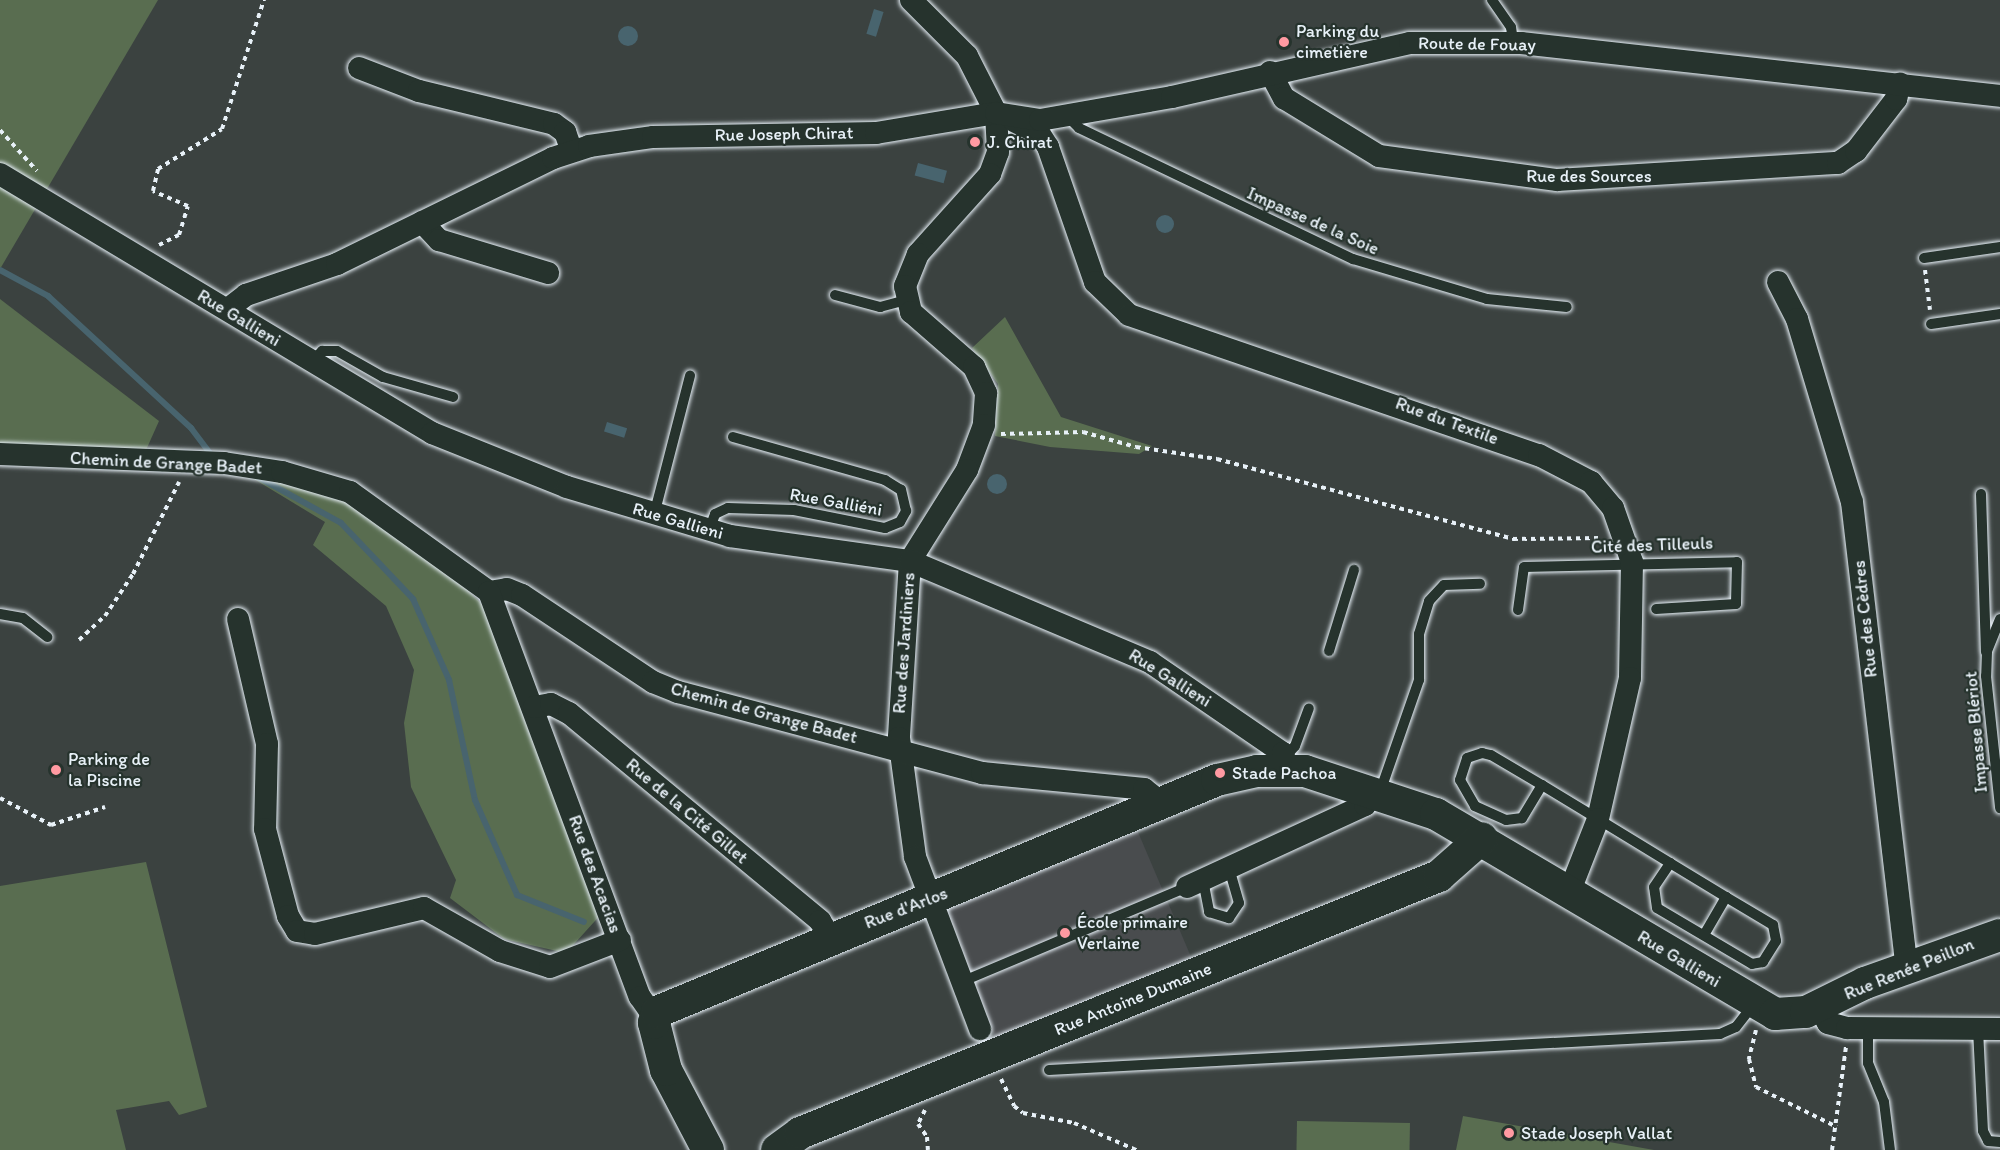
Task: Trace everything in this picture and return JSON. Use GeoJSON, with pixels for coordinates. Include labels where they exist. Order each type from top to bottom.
{"type":"FeatureCollection","features":[{"type":"Feature","properties":{"kind":"main road","name":"Rue Gallieni"},"geometry":{"type":"LineString","coordinates":[[1287,762],[1436,814],[1482,838],[1759,1008],[1795,1015],[1819,1007]]}},
{"type":"Feature","properties":{"kind":"main road"},"geometry":{"type":"LineString","coordinates":[[1162,803],[1217,780],[1287,762]]}},
{"type":"Feature","properties":{"kind":"main road","name":"Rue d'Arlos"},"geometry":{"type":"LineString","coordinates":[[654,1017],[831,938],[1162,803]]}},
{"type":"Feature","properties":{"kind":"main road","name":"Rue Antoine Dumaine"},"geometry":{"type":"LineString","coordinates":[[777,1150],[801,1133],[1439,876],[1482,838]]}},
{"type":"Feature","properties":{"kind":"main road","name":"Rue Renée Peillon"},"geometry":{"type":"LineString","coordinates":[[1819,1007],[1907,968],[2000,934]]}},
{"type":"Feature","properties":{"kind":"main road","name":"Rue des Acacias"},"geometry":{"type":"LineString","coordinates":[[654,1017],[666,1070],[708,1150]]}},
{"type":"Feature","properties":{"kind":"street"},"geometry":{"type":"LineString","coordinates":[[906,300],[909,272],[918,254],[990,174],[998,152],[996,113],[967,56],[911,0]]}},
{"type":"Feature","properties":{"kind":"street","name":"Route de Fouay"},"geometry":{"type":"LineString","coordinates":[[996,113],[1040,120],[1065,113],[1126,107],[1270,72],[1410,42],[1513,42],[1900,83],[2000,96]]}},
{"type":"Feature","properties":{"kind":"street"},"geometry":{"type":"LineString","coordinates":[[359,68],[419,91],[554,124],[565,132],[572,151]]}},
{"type":"Feature","properties":{"kind":"street","name":"Rue des Sources"},"geometry":{"type":"LineString","coordinates":[[1270,72],[1284,98],[1379,156],[1557,180],[1838,163],[1856,151],[1896,99],[1900,83]]}},
{"type":"Feature","properties":{"kind":"street","name":"Rue Joseph Chirat"},"geometry":{"type":"LineString","coordinates":[[228,309],[246,295],[337,264],[572,151],[653,137],[876,133],[996,113]]}},
{"type":"Feature","properties":{"kind":"street","name":"Rue du Textile"},"geometry":{"type":"LineString","coordinates":[[996,113],[1039,133],[1095,282],[1129,315],[1151,327],[1362,390],[1565,466],[1591,482],[1624,533],[1632,562],[1630,678],[1598,819],[1569,893]]}},
{"type":"Feature","properties":{"kind":"street","name":"Rue Gallieni"},"geometry":{"type":"LineString","coordinates":[[0,174],[432,433],[501,464],[654,515],[709,530],[910,561],[1133,653],[1287,762]]}},
{"type":"Feature","properties":{"kind":"street"},"geometry":{"type":"LineString","coordinates":[[422,222],[439,240],[548,273]]}},
{"type":"Feature","properties":{"kind":"street","name":"Rue des Cèdres"},"geometry":{"type":"LineString","coordinates":[[1778,282],[1797,320],[1852,502],[1907,968]]}},
{"type":"Feature","properties":{"kind":"street","name":"Rue des Jardiniers"},"geometry":{"type":"LineString","coordinates":[[906,300],[911,312],[974,367],[987,409],[967,470],[910,561],[898,748],[907,823],[927,900],[980,1029]]}},
{"type":"Feature","properties":{"kind":"street","name":"Chemin de Grange Badet"},"geometry":{"type":"LineString","coordinates":[[0,454],[254,465],[350,492],[489,592],[507,589],[522,595],[653,682],[678,692],[998,776],[1144,789],[1162,803]]}},
{"type":"Feature","properties":{"kind":"street","name":"Rue des Acacias"},"geometry":{"type":"LineString","coordinates":[[489,592],[534,707],[644,1006],[654,1017]]}},
{"type":"Feature","properties":{"kind":"street"},"geometry":{"type":"LineString","coordinates":[[238,619],[267,744],[265,830],[288,916],[297,931],[315,934],[424,909],[500,951],[550,967],[620,940]]}},
{"type":"Feature","properties":{"kind":"street","name":"Rue de la Cité Gillet"},"geometry":{"type":"LineString","coordinates":[[534,707],[551,704],[568,713],[820,921],[831,938]]}},
{"type":"Feature","properties":{"kind":"street"},"geometry":{"type":"LineString","coordinates":[[1195,883],[1365,805],[1377,794]]}},
{"type":"Feature","properties":{"kind":"street"},"geometry":{"type":"LineString","coordinates":[[1819,1007],[1834,1026],[1989,1029]]}},
{"type":"Feature","properties":{"kind":"lane"},"geometry":{"type":"LineString","coordinates":[[1492,0],[1511,27],[1513,42]]}},
{"type":"Feature","properties":{"kind":"lane","name":"Impasse de la Soie"},"geometry":{"type":"LineString","coordinates":[[1065,113],[1079,128],[1363,263],[1487,299],[1567,307]]}},
{"type":"Feature","properties":{"kind":"lane"},"geometry":{"type":"LineString","coordinates":[[1924,258],[2000,247]]}},
{"type":"Feature","properties":{"kind":"lane"},"geometry":{"type":"LineString","coordinates":[[835,295],[880,307],[906,300]]}},
{"type":"Feature","properties":{"kind":"lane"},"geometry":{"type":"LineString","coordinates":[[1931,324],[2000,314]]}},
{"type":"Feature","properties":{"kind":"lane"},"geometry":{"type":"LineString","coordinates":[[311,362],[322,351],[337,351],[383,377],[453,397]]}},
{"type":"Feature","properties":{"kind":"lane"},"geometry":{"type":"LineString","coordinates":[[654,515],[690,376]]}},
{"type":"Feature","properties":{"kind":"lane","name":"Rue Galliéni"},"geometry":{"type":"LineString","coordinates":[[709,530],[715,514],[728,508],[794,510],[885,528],[900,522],[906,511],[901,490],[885,480],[733,437]]}},
{"type":"Feature","properties":{"kind":"lane"},"geometry":{"type":"LineString","coordinates":[[1981,494],[1987,652]]}},
{"type":"Feature","properties":{"kind":"lane","name":"Cité des Tilleuls"},"geometry":{"type":"LineString","coordinates":[[1518,610],[1524,567],[1632,562],[1737,562],[1736,604],[1656,609]]}},
{"type":"Feature","properties":{"kind":"lane"},"geometry":{"type":"LineString","coordinates":[[1329,651],[1354,570]]}},
{"type":"Feature","properties":{"kind":"lane"},"geometry":{"type":"LineString","coordinates":[[1377,794],[1419,680],[1419,634],[1429,601],[1444,585],[1480,585]]}},
{"type":"Feature","properties":{"kind":"lane"},"geometry":{"type":"LineString","coordinates":[[0,614],[23,618],[47,637]]}},
{"type":"Feature","properties":{"kind":"lane","name":"Impasse Blériot"},"geometry":{"type":"LineString","coordinates":[[2000,619],[1987,652],[2000,808]]}},
{"type":"Feature","properties":{"kind":"lane"},"geometry":{"type":"LineString","coordinates":[[1287,762],[1309,708]]}},
{"type":"Feature","properties":{"kind":"lane"},"geometry":{"type":"LineString","coordinates":[[1542,785],[1522,818],[1506,820],[1475,806],[1460,780],[1467,758],[1482,753],[1542,785],[1670,862],[1773,926],[1776,941],[1763,962],[1752,964],[1653,902],[1654,887],[1670,862]]}},
{"type":"Feature","properties":{"kind":"lane"},"geometry":{"type":"LineString","coordinates":[[961,982],[1195,883],[1209,912],[1229,918],[1239,903],[1229,868]]}},
{"type":"Feature","properties":{"kind":"lane"},"geometry":{"type":"LineString","coordinates":[[1704,935],[1726,897]]}},
{"type":"Feature","properties":{"kind":"lane"},"geometry":{"type":"LineString","coordinates":[[1049,1070],[1720,1034],[1736,1027],[1759,1008]]}},
{"type":"Feature","properties":{"kind":"lane"},"geometry":{"type":"LineString","coordinates":[[1868,1028],[1868,1063],[1884,1102],[1890,1150]]}},
{"type":"Feature","properties":{"kind":"lane"},"geometry":{"type":"LineString","coordinates":[[1989,1029],[1983,1131],[1988,1141],[2000,1142]]}},
{"type":"Feature","properties":{"kind":"path"},"geometry":{"type":"LineString","coordinates":[[134,256],[179,235],[188,206],[153,191],[158,169],[222,129],[264,0]]}},
{"type":"Feature","properties":{"kind":"path"},"geometry":{"type":"LineString","coordinates":[[1924,258],[1931,324]]}},
{"type":"Feature","properties":{"kind":"path"},"geometry":{"type":"LineString","coordinates":[[1003,434],[1083,432],[1136,447],[1216,459],[1513,539],[1624,533]]}},
{"type":"Feature","properties":{"kind":"path"},"geometry":{"type":"LineString","coordinates":[[79,640],[105,616],[133,574],[189,463]]}},
{"type":"Feature","properties":{"kind":"path"},"geometry":{"type":"LineString","coordinates":[[0,798],[51,825],[105,807]]}},
{"type":"Feature","properties":{"kind":"path"},"geometry":{"type":"LineString","coordinates":[[1759,1008],[1750,1047],[1751,1080],[1764,1094],[1837,1128]]}},
{"type":"Feature","properties":{"kind":"path"},"geometry":{"type":"LineString","coordinates":[[1832,1150],[1837,1128],[1846,1035]]}},
{"type":"Feature","properties":{"kind":"path"},"geometry":{"type":"LineString","coordinates":[[1000,1074],[1014,1106],[1023,1113],[1074,1123],[1136,1150]]}},
{"type":"Feature","properties":{"kind":"path"},"geometry":{"type":"LineString","coordinates":[[927,1106],[918,1124],[927,1137],[928,1150]]}},
{"type":"Feature","properties":{"kind":"shaded area","name":"École primaire Verlaine"},"geometry":{"type":"Polygon","coordinates":[[[1135,825],[1194,963],[998,1046],[940,908],[1135,825]]]}},
{"type":"Feature","properties":{"kind":"green space"},"geometry":{"type":"Polygon","coordinates":[[[0,0],[158,0],[0,269],[0,0]]]}},
{"type":"Feature","properties":{"kind":"green space"},"geometry":{"type":"Polygon","coordinates":[[[0,299],[159,421],[142,459],[0,462],[0,299]]]}},
{"type":"Feature","properties":{"kind":"green space"},"geometry":{"type":"Polygon","coordinates":[[[1005,317],[1061,417],[1152,446],[1139,454],[1050,447],[995,436],[998,384],[972,348],[1005,317]]]}},
{"type":"Feature","properties":{"kind":"green space"},"geometry":{"type":"Polygon","coordinates":[[[262,471],[350,498],[420,544],[485,607],[529,732],[604,911],[566,953],[504,939],[450,898],[456,880],[411,787],[404,723],[414,670],[386,606],[313,545],[325,522],[254,479],[262,471]]]}},
{"type":"Feature","properties":{"kind":"green space"},"geometry":{"type":"Polygon","coordinates":[[[146,862],[207,1107],[179,1115],[169,1101],[116,1110],[126,1150],[0,1150],[0,886],[146,862]]]}},
{"type":"Feature","properties":{"kind":"green space","name":"Stade Joseph Vallat"},"geometry":{"type":"Polygon","coordinates":[[[1463,1116],[1654,1150],[1456,1150],[1463,1116]]]}},
{"type":"Feature","properties":{"kind":"green space"},"geometry":{"type":"Polygon","coordinates":[[[1297,1121],[1410,1123],[1410,1150],[1296,1150],[1297,1121]]]}},
{"type":"Feature","properties":{"kind":"water"},"geometry":{"type":"Polygon","coordinates":[[[874,9],[884,12],[876,37],[866,34],[874,9]]]}},
{"type":"Feature","properties":{"kind":"water"},"geometry":{"type":"Polygon","coordinates":[[[628,26],[635,29],[638,36],[635,43],[628,46],[621,43],[618,36],[621,29],[628,26]]]}},
{"type":"Feature","properties":{"kind":"water"},"geometry":{"type":"Polygon","coordinates":[[[918,163],[947,171],[944,183],[915,176],[918,163]]]}},
{"type":"Feature","properties":{"kind":"water"},"geometry":{"type":"Polygon","coordinates":[[[1165,215],[1171,218],[1174,224],[1171,230],[1165,233],[1159,230],[1156,224],[1159,218],[1165,215]]]}},
{"type":"Feature","properties":{"kind":"water"},"geometry":{"type":"Polygon","coordinates":[[[607,422],[627,428],[624,438],[604,432],[607,422]]]}},
{"type":"Feature","properties":{"kind":"water"},"geometry":{"type":"Polygon","coordinates":[[[997,474],[1004,477],[1007,484],[1004,491],[997,494],[990,491],[987,484],[990,477],[997,474]]]}},
{"type":"Feature","properties":{"kind":"waterway"},"geometry":{"type":"LineString","coordinates":[[0,270],[48,296],[191,428],[210,453]]}},
{"type":"Feature","properties":{"kind":"waterway"},"geometry":{"type":"LineString","coordinates":[[256,476],[341,523],[413,599],[449,680],[475,800],[517,895],[584,922]]}},
{"type":"Feature","properties":{"kind":"place","name":"Parking du cimetière"},"geometry":{"type":"Point","coordinates":[1284,42]}},
{"type":"Feature","properties":{"kind":"place","name":"J. Chirat"},"geometry":{"type":"Point","coordinates":[975,142]}},
{"type":"Feature","properties":{"kind":"place","name":"Parking de la Piscine"},"geometry":{"type":"Point","coordinates":[56,770]}},
{"type":"Feature","properties":{"kind":"place","name":"Stade Pachoa"},"geometry":{"type":"Point","coordinates":[1220,773]}},
{"type":"Feature","properties":{"kind":"place","name":"École primaire Verlaine"},"geometry":{"type":"Point","coordinates":[1065,933]}},
{"type":"Feature","properties":{"kind":"place","name":"Stade Joseph Vallat"},"geometry":{"type":"Point","coordinates":[1509,1133]}}]}
